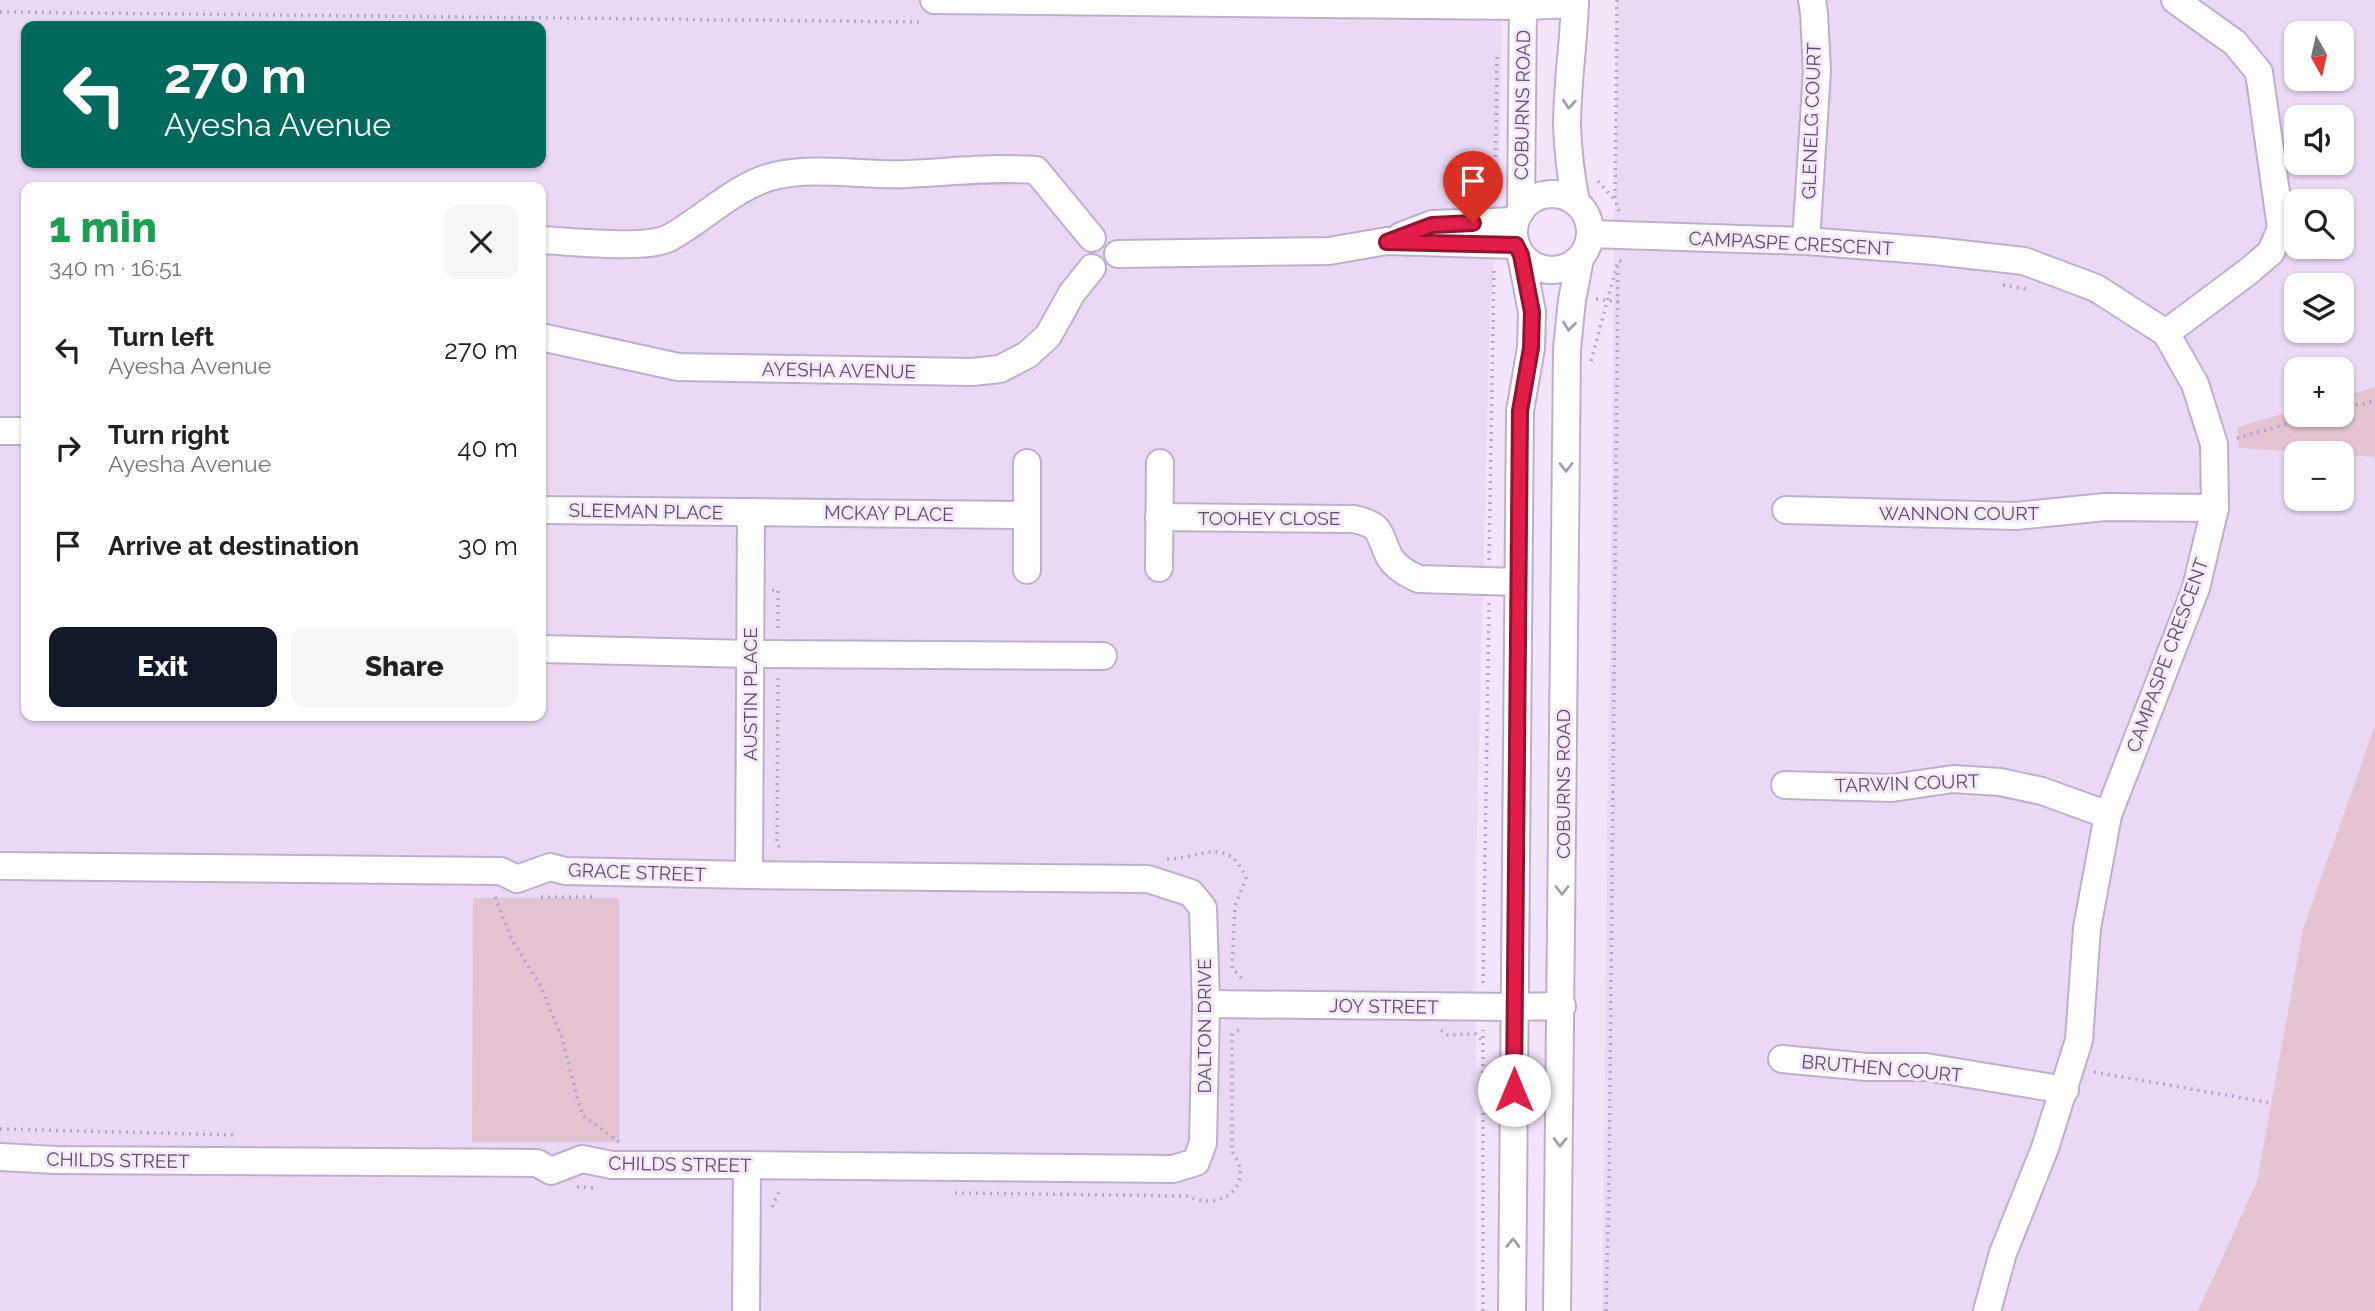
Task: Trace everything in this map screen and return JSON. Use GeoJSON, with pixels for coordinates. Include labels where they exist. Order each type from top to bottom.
{"type":"FeatureCollection","features":[{"type":"Feature","properties":{"kind":"street","name":"GLENELG COURT"},"geometry":{"type":"LineString","coordinates":[[1806,242],[1816,71],[1812,0]]}},
{"type":"Feature","properties":{"kind":"street"},"geometry":{"type":"LineString","coordinates":[[2166,333],[2271,252],[2281,228],[2259,72],[2235,43],[2175,0]]}},
{"type":"Feature","properties":{"kind":"street"},"geometry":{"type":"LineString","coordinates":[[929,11],[1214,1],[1574,2],[1575,32],[1567,123],[1569,161],[1576,202]]}},
{"type":"Feature","properties":{"kind":"street","name":"COBURNS ROAD"},"geometry":{"type":"LineString","coordinates":[[1512,1311],[1520,411],[1531,348],[1532,312],[1510,233],[1523,3]]}},
{"type":"Feature","properties":{"kind":"street"},"geometry":{"type":"LineString","coordinates":[[546,240],[639,243],[666,240],[751,185],[774,176],[800,173],[908,174],[1007,167],[1036,170],[1092,238]]}},
{"type":"Feature","properties":{"kind":"street"},"geometry":{"type":"LineString","coordinates":[[1553,194],[1576,202],[1589,222],[1590,233],[1586,251],[1580,258],[1569,267],[1556,270],[1543,270],[1531,265],[1510,233],[1529,202],[1540,196],[1553,194]]}},
{"type":"Feature","properties":{"kind":"street","name":"AYESHA AVENUE"},"geometry":{"type":"LineString","coordinates":[[546,338],[678,367],[972,373],[1000,369],[1027,355],[1048,336],[1072,293],[1092,268],[1109,268],[1118,254],[1329,251],[1387,242],[1510,233]]}},
{"type":"Feature","properties":{"kind":"street","name":"CAMPASPE CRESCENT"},"geometry":{"type":"LineString","coordinates":[[1590,233],[1618,248],[1806,242],[1934,251],[2024,261],[2096,288],[2166,333],[2195,384],[2214,444],[2215,508],[2196,588],[2108,815],[2087,928],[2079,1040],[2045,1147],[2003,1253],[1987,1311]]}},
{"type":"Feature","properties":{"kind":"street"},"geometry":{"type":"LineString","coordinates":[[1092,268],[1085,261],[1083,251],[1092,238],[1102,236],[1112,240],[1118,254]]}},
{"type":"Feature","properties":{"kind":"street","name":"COBURNS ROAD"},"geometry":{"type":"LineString","coordinates":[[1557,1311],[1567,349],[1580,258]]}},
{"type":"Feature","properties":{"kind":"street"},"geometry":{"type":"LineString","coordinates":[[0,431],[21,431]]}},
{"type":"Feature","properties":{"kind":"street"},"geometry":{"type":"LineString","coordinates":[[1027,463],[1027,570]]}},
{"type":"Feature","properties":{"kind":"street"},"geometry":{"type":"LineString","coordinates":[[1159,568],[1160,463]]}},
{"type":"Feature","properties":{"kind":"street","name":"WANNON COURT"},"geometry":{"type":"LineString","coordinates":[[1787,510],[2016,516],[2105,507],[2215,508]]}},
{"type":"Feature","properties":{"kind":"street","name":"SLEEMAN PLACE"},"geometry":{"type":"LineString","coordinates":[[546,510],[751,512]]}},
{"type":"Feature","properties":{"kind":"street","name":"MCKAY PLACE"},"geometry":{"type":"LineString","coordinates":[[751,512],[1027,515]]}},
{"type":"Feature","properties":{"kind":"street","name":"AUSTIN PLACE"},"geometry":{"type":"LineString","coordinates":[[749,875],[751,512]]}},
{"type":"Feature","properties":{"kind":"street","name":"TOOHEY CLOSE"},"geometry":{"type":"LineString","coordinates":[[1159,517],[1354,519],[1368,522],[1379,531],[1388,555],[1405,573],[1419,579],[1518,582]]}},
{"type":"Feature","properties":{"kind":"street"},"geometry":{"type":"LineString","coordinates":[[546,649],[750,654],[1103,656]]}},
{"type":"Feature","properties":{"kind":"street","name":"TARWIN COURT"},"geometry":{"type":"LineString","coordinates":[[1784,785],[1892,788],[1953,779],[2000,782],[2042,791],[2108,815]]}},
{"type":"Feature","properties":{"kind":"street","name":"GRACE STREET"},"geometry":{"type":"LineString","coordinates":[[0,866],[501,872],[517,879],[550,867],[565,871],[749,875],[1148,879],[1191,893]]}},
{"type":"Feature","properties":{"kind":"street","name":"DALTON DRIVE"},"geometry":{"type":"LineString","coordinates":[[1191,893],[1203,908],[1206,1004],[1203,1143],[1196,1162]]}},
{"type":"Feature","properties":{"kind":"street","name":"JOY STREET"},"geometry":{"type":"LineString","coordinates":[[1206,1004],[1562,1006]]}},
{"type":"Feature","properties":{"kind":"street","name":"BRUTHEN COURT"},"geometry":{"type":"LineString","coordinates":[[1782,1059],[2068,1079]]}},
{"type":"Feature","properties":{"kind":"street","name":"CHILDS STREET"},"geometry":{"type":"LineString","coordinates":[[0,1157],[56,1160],[537,1163],[551,1171],[582,1159],[611,1165],[1173,1169],[1196,1162]]}},
{"type":"Feature","properties":{"kind":"street"},"geometry":{"type":"LineString","coordinates":[[746,1311],[747,1165]]}},
{"type":"Feature","properties":{"kind":"path"},"geometry":{"type":"LineString","coordinates":[[1606,1311],[1619,210],[1615,200],[1617,0]]}},
{"type":"Feature","properties":{"kind":"path"},"geometry":{"type":"LineString","coordinates":[[0,12],[929,11]]}},
{"type":"Feature","properties":{"kind":"path"},"geometry":{"type":"LineString","coordinates":[[1483,1311],[1483,1006],[1489,581],[1510,233],[1497,46]]}},
{"type":"Feature","properties":{"kind":"path"},"geometry":{"type":"LineString","coordinates":[[1618,248],[1632,261]]}},
{"type":"Feature","properties":{"kind":"path"},"geometry":{"type":"LineString","coordinates":[[1567,398],[1592,359],[1618,248]]}},
{"type":"Feature","properties":{"kind":"path"},"geometry":{"type":"LineString","coordinates":[[2003,285],[2029,290]]}},
{"type":"Feature","properties":{"kind":"path"},"geometry":{"type":"LineString","coordinates":[[2354,405],[2375,401]]}},
{"type":"Feature","properties":{"kind":"path"},"geometry":{"type":"LineString","coordinates":[[2214,444],[2284,425]]}},
{"type":"Feature","properties":{"kind":"path"},"geometry":{"type":"LineString","coordinates":[[495,897],[512,940],[540,985],[561,1035],[582,1115],[624,1146],[610,1145]]}},
{"type":"Feature","properties":{"kind":"path"},"geometry":{"type":"LineString","coordinates":[[537,897],[607,898]]}},
{"type":"Feature","properties":{"kind":"path"},"geometry":{"type":"LineString","coordinates":[[2068,1079],[2271,1103]]}},
{"type":"Feature","properties":{"kind":"path"},"geometry":{"type":"LineString","coordinates":[[0,1129],[236,1135]]}},
{"type":"Feature","properties":{"kind":"shaded area"},"geometry":{"type":"Polygon","coordinates":[[[0,0],[1502,0],[1500,153],[1490,319],[1476,864],[1476,1311],[0,1311],[0,0]]]}},
{"type":"Feature","properties":{"kind":"shaded area"},"geometry":{"type":"Polygon","coordinates":[[[1617,0],[2375,0],[2375,1311],[1602,1311],[1617,0]]]}},
{"type":"Feature","properties":{"kind":"shaded area"},"geometry":{"type":"Polygon","coordinates":[[[2375,387],[2375,457],[2354,456],[2354,441],[2284,441],[2284,451],[2239,448],[2238,427],[2284,414],[2284,427],[2354,427],[2354,393],[2375,387]]]}},
{"type":"Feature","properties":{"kind":"shaded area"},"geometry":{"type":"Polygon","coordinates":[[[2375,726],[2375,1311],[2198,1311],[2257,1182],[2303,929],[2375,726]]]}},
{"type":"Feature","properties":{"kind":"shaded area"},"geometry":{"type":"Polygon","coordinates":[[[473,898],[619,898],[619,1142],[472,1142],[473,898]]]}},
{"type":"Feature","properties":{"kind":"route"},"geometry":{"type":"LineString","coordinates":[[1473,223],[1432,225],[1387,242],[1516,245],[1521,255],[1532,312],[1531,348],[1520,411],[1514,1090]]}}]}
